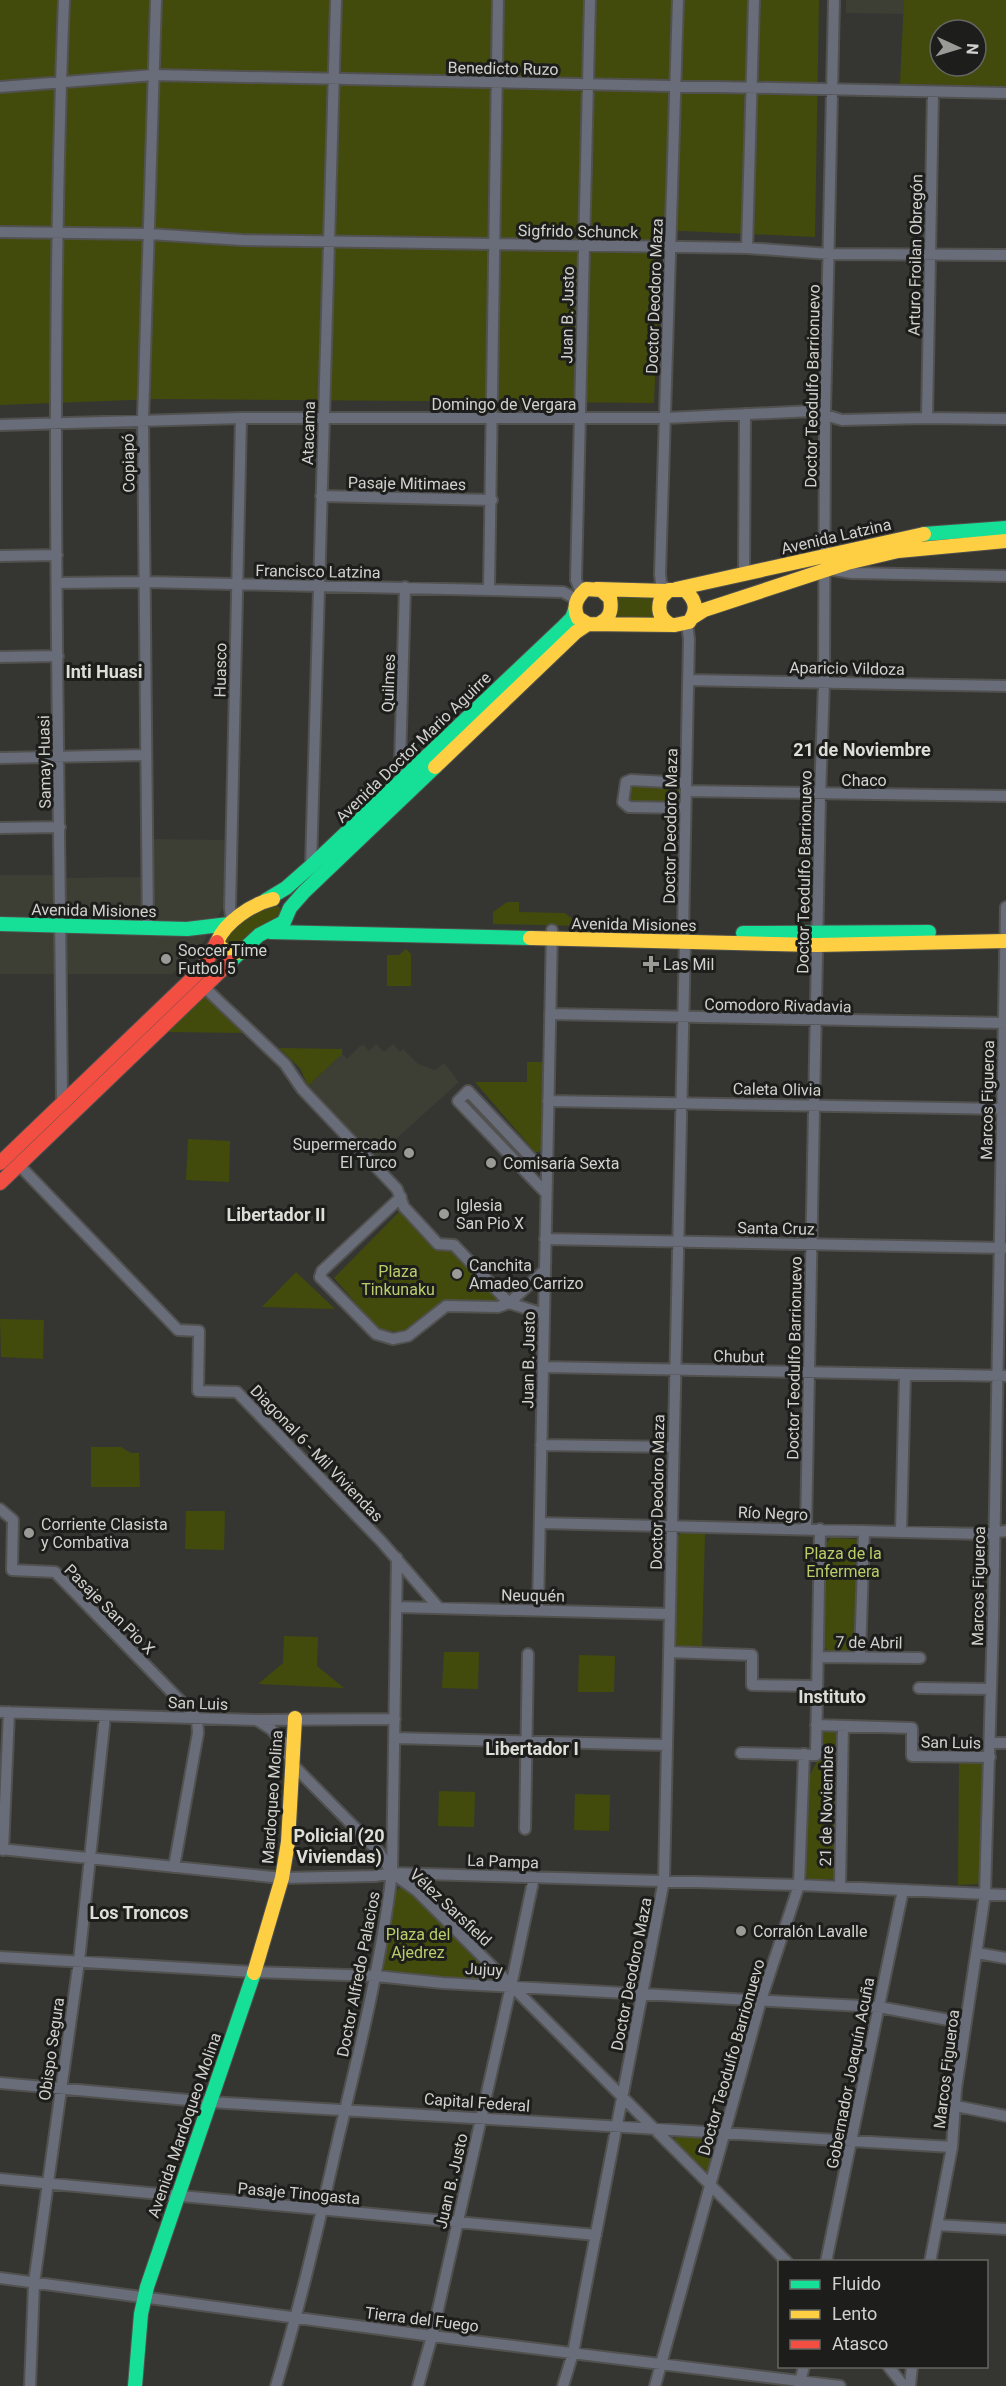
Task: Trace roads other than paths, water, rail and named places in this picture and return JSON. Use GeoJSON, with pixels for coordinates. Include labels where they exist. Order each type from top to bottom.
{"type":"FeatureCollection","features":[{"type":"Feature","properties":{"kind":"street","name":"Samay Huasi"},"geometry":{"type":"LineString","coordinates":[[62,1103],[56,422],[63,0]]}},
{"type":"Feature","properties":{"kind":"street","name":"Copiapó"},"geometry":{"type":"LineString","coordinates":[[148,927],[143,419],[156,0]]}},
{"type":"Feature","properties":{"kind":"street","name":"Atacama"},"geometry":{"type":"LineString","coordinates":[[311,866],[336,0]]}},
{"type":"Feature","properties":{"kind":"street"},"geometry":{"type":"LineString","coordinates":[[489,590],[498,0]]}},
{"type":"Feature","properties":{"kind":"street","name":"Juan B. Justo"},"geometry":{"type":"LineString","coordinates":[[577,600],[590,0]]}},
{"type":"Feature","properties":{"kind":"street","name":"Doctor Deodoro Maza"},"geometry":{"type":"LineString","coordinates":[[669,590],[661,583],[660,574],[678,0]]}},
{"type":"Feature","properties":{"kind":"street"},"geometry":{"type":"LineString","coordinates":[[747,248],[754,0]]}},
{"type":"Feature","properties":{"kind":"street","name":"Doctor Teodulfo Barrionuevo"},"geometry":{"type":"LineString","coordinates":[[806,1529],[824,683],[825,414],[834,0]]}},
{"type":"Feature","properties":{"kind":"street","name":"Benedicto Ruzo"},"geometry":{"type":"LineString","coordinates":[[0,87],[154,75],[1006,93]]}},
{"type":"Feature","properties":{"kind":"street","name":"Arturo Froilan Obregón"},"geometry":{"type":"LineString","coordinates":[[927,417],[933,92]]}},
{"type":"Feature","properties":{"kind":"street","name":"Sigfrido Schunck"},"geometry":{"type":"LineString","coordinates":[[0,232],[149,234],[242,240],[328,242],[747,248],[829,254],[1006,255]]}},
{"type":"Feature","properties":{"kind":"street","name":"Domingo de Vergara"},"geometry":{"type":"LineString","coordinates":[[0,425],[143,419],[666,418],[812,411],[842,420],[927,417],[1006,419]]}},
{"type":"Feature","properties":{"kind":"street"},"geometry":{"type":"LineString","coordinates":[[744,574],[745,414]]}},
{"type":"Feature","properties":{"kind":"street","name":"Huasco"},"geometry":{"type":"LineString","coordinates":[[230,924],[241,418]]}},
{"type":"Feature","properties":{"kind":"street","name":"Pasaje Mitimaes"},"geometry":{"type":"LineString","coordinates":[[321,496],[492,500]]}},
{"type":"Feature","properties":{"kind":"street","name":"Avenida Latzina"},"geometry":{"type":"LineString","coordinates":[[690,620],[704,610],[825,563],[924,534],[1006,528]]}},
{"type":"Feature","properties":{"kind":"street","name":"Avenida Latzina"},"geometry":{"type":"LineString","coordinates":[[597,589],[669,590],[744,574],[928,546],[1006,541]]}},
{"type":"Feature","properties":{"kind":"street"},"geometry":{"type":"LineString","coordinates":[[0,556],[57,555]]}},
{"type":"Feature","properties":{"kind":"street"},"geometry":{"type":"LineString","coordinates":[[825,563],[852,573],[1006,576]]}},
{"type":"Feature","properties":{"kind":"street","name":"Francisco Latzina"},"geometry":{"type":"LineString","coordinates":[[57,583],[145,582],[563,592],[577,600]]}},
{"type":"Feature","properties":{"kind":"street","name":"Quilmes"},"geometry":{"type":"LineString","coordinates":[[403,779],[400,764],[405,587]]}},
{"type":"Feature","properties":{"kind":"street"},"geometry":{"type":"LineString","coordinates":[[594,624],[609,616],[611,604],[606,593],[597,589],[589,589],[577,600],[579,619],[594,624],[671,625],[690,620],[696,608],[694,599],[688,592],[669,590],[660,602],[659,614],[662,620],[671,625]]}},
{"type":"Feature","properties":{"kind":"street","name":"Avenida Doctor Mario Aguirre"},"geometry":{"type":"LineString","coordinates":[[230,924],[286,888],[311,866],[569,621],[577,600]]}},
{"type":"Feature","properties":{"kind":"street","name":"Doctor Deodoro Maza"},"geometry":{"type":"LineString","coordinates":[[563,2386],[573,2352],[664,1880],[690,620]]}},
{"type":"Feature","properties":{"kind":"street","name":"Avenida Doctor Mario Aguirre"},"geometry":{"type":"LineString","coordinates":[[242,952],[261,933],[281,925],[304,892],[576,632],[594,624]]}},
{"type":"Feature","properties":{"kind":"street"},"geometry":{"type":"LineString","coordinates":[[0,657],[58,656]]}},
{"type":"Feature","properties":{"kind":"street","name":"Aparicio Vildoza"},"geometry":{"type":"LineString","coordinates":[[688,680],[1006,686]]}},
{"type":"Feature","properties":{"kind":"street"},"geometry":{"type":"LineString","coordinates":[[0,758],[146,755]]}},
{"type":"Feature","properties":{"kind":"street","name":"Chaco"},"geometry":{"type":"LineString","coordinates":[[685,808],[629,807],[623,802],[624,786],[631,780],[686,787],[820,795],[1006,796]]}},
{"type":"Feature","properties":{"kind":"street"},"geometry":{"type":"LineString","coordinates":[[0,828],[60,827]]}},
{"type":"Feature","properties":{"kind":"street","name":"Avenida Misiones"},"geometry":{"type":"LineString","coordinates":[[266,900],[280,901],[297,922],[309,925],[552,934],[1006,941]]}},
{"type":"Feature","properties":{"kind":"street","name":"Marcos Figueroa"},"geometry":{"type":"LineString","coordinates":[[930,2260],[952,2147],[965,2023],[985,1894],[994,1533],[1002,1376],[1006,907]]}},
{"type":"Feature","properties":{"kind":"street","name":"Avenida Misiones"},"geometry":{"type":"LineString","coordinates":[[0,924],[187,928],[230,924]]}},
{"type":"Feature","properties":{"kind":"street"},"geometry":{"type":"LineString","coordinates":[[0,1163],[202,969],[219,934],[230,924]]}},
{"type":"Feature","properties":{"kind":"street","name":"Avenida Misiones"},"geometry":{"type":"LineString","coordinates":[[187,928],[209,935],[222,950],[228,953],[242,952]]}},
{"type":"Feature","properties":{"kind":"street","name":"Avenida Misiones"},"geometry":{"type":"LineString","coordinates":[[817,939],[1006,931]]}},
{"type":"Feature","properties":{"kind":"street","name":"Avenida Misiones"},"geometry":{"type":"LineString","coordinates":[[261,933],[552,934]]}},
{"type":"Feature","properties":{"kind":"street","name":"Juan B. Justo"},"geometry":{"type":"LineString","coordinates":[[538,1610],[552,934]]}},
{"type":"Feature","properties":{"kind":"street"},"geometry":{"type":"LineString","coordinates":[[0,1183],[242,952]]}},
{"type":"Feature","properties":{"kind":"street"},"geometry":{"type":"LineString","coordinates":[[204,987],[285,1064],[302,1089],[397,1189],[404,1207],[438,1244],[454,1245],[509,1303],[544,1314]]}},
{"type":"Feature","properties":{"kind":"street","name":"Comodoro Rivadavia"},"geometry":{"type":"LineString","coordinates":[[550,1014],[1005,1023]]}},
{"type":"Feature","properties":{"kind":"street"},"geometry":{"type":"LineString","coordinates":[[546,1193],[458,1101],[468,1091],[536,1163],[547,1164]]}},
{"type":"Feature","properties":{"kind":"street","name":"Caleta Olivia"},"geometry":{"type":"LineString","coordinates":[[548,1101],[1004,1109]]}},
{"type":"Feature","properties":{"kind":"street","name":"Diagonal 6 - Mil Viviendas"},"geometry":{"type":"LineString","coordinates":[[19,1165],[178,1330],[199,1331],[198,1391],[237,1392],[397,1558],[439,1608]]}},
{"type":"Feature","properties":{"kind":"street"},"geometry":{"type":"LineString","coordinates":[[401,1197],[322,1271],[320,1277],[376,1334],[393,1339],[408,1336],[446,1306],[498,1307],[509,1303],[545,1270]]}},
{"type":"Feature","properties":{"kind":"street","name":"Santa Cruz"},"geometry":{"type":"LineString","coordinates":[[545,1239],[1003,1248]]}},
{"type":"Feature","properties":{"kind":"street","name":"Chubut"},"geometry":{"type":"LineString","coordinates":[[543,1367],[1002,1376]]}},
{"type":"Feature","properties":{"kind":"street"},"geometry":{"type":"LineString","coordinates":[[901,1532],[904,1375]]}},
{"type":"Feature","properties":{"kind":"street"},"geometry":{"type":"LineString","coordinates":[[541,1445],[673,1447]]}},
{"type":"Feature","properties":{"kind":"street","name":"Pasaje San Pio X"},"geometry":{"type":"LineString","coordinates":[[0,1509],[13,1520],[12,1570],[55,1572],[197,1718]]}},
{"type":"Feature","properties":{"kind":"street","name":"Río Negro"},"geometry":{"type":"LineString","coordinates":[[540,1523],[901,1532],[994,1533],[1006,1531]]}},
{"type":"Feature","properties":{"kind":"street"},"geometry":{"type":"LineString","coordinates":[[741,1753],[816,1755],[820,1529]]}},
{"type":"Feature","properties":{"kind":"street"},"geometry":{"type":"LineString","coordinates":[[860,1657],[864,1531]]}},
{"type":"Feature","properties":{"kind":"street","name":"Doctor Alfredo Palacios"},"geometry":{"type":"LineString","coordinates":[[276,2386],[297,2317],[376,1976],[392,1873],[397,1558]]}},
{"type":"Feature","properties":{"kind":"street","name":"Neuquén"},"geometry":{"type":"LineString","coordinates":[[397,1607],[670,1614]]}},
{"type":"Feature","properties":{"kind":"street"},"geometry":{"type":"LineString","coordinates":[[993,1619],[1006,1619]]}},
{"type":"Feature","properties":{"kind":"street"},"geometry":{"type":"LineString","coordinates":[[669,1652],[752,1655],[752,1685],[817,1686]]}},
{"type":"Feature","properties":{"kind":"street"},"geometry":{"type":"LineString","coordinates":[[525,1829],[528,1654]]}},
{"type":"Feature","properties":{"kind":"street","name":"7 de Abril"},"geometry":{"type":"LineString","coordinates":[[818,1656],[920,1658]]}},
{"type":"Feature","properties":{"kind":"street"},"geometry":{"type":"LineString","coordinates":[[919,1688],[991,1689]]}},
{"type":"Feature","properties":{"kind":"street"},"geometry":{"type":"LineString","coordinates":[[2,1850],[4,1712]]}},
{"type":"Feature","properties":{"kind":"street","name":"San Luis"},"geometry":{"type":"LineString","coordinates":[[4,1712],[257,1720],[395,1719]]}},
{"type":"Feature","properties":{"kind":"street","name":"Obispo Segura"},"geometry":{"type":"LineString","coordinates":[[30,2386],[34,2283],[79,1961],[105,1716]]}},
{"type":"Feature","properties":{"kind":"street"},"geometry":{"type":"LineString","coordinates":[[174,1867],[198,1733],[197,1718]]}},
{"type":"Feature","properties":{"kind":"street","name":"Mardoqueo Molina"},"geometry":{"type":"LineString","coordinates":[[282,1878],[288,1842],[295,1718]]}},
{"type":"Feature","properties":{"kind":"street","name":"Vélez Sarsfield"},"geometry":{"type":"LineString","coordinates":[[257,1720],[271,1729],[283,1742],[292,1764],[379,1852],[392,1873],[417,1891],[786,2260]]}},
{"type":"Feature","properties":{"kind":"street","name":"San Luis"},"geometry":{"type":"LineString","coordinates":[[816,1725],[912,1728],[912,1756],[990,1757]]}},
{"type":"Feature","properties":{"kind":"street","name":"21 de Noviembre"},"geometry":{"type":"LineString","coordinates":[[840,1887],[843,1726]]}},
{"type":"Feature","properties":{"kind":"street"},"geometry":{"type":"LineString","coordinates":[[394,1738],[667,1745]]}},
{"type":"Feature","properties":{"kind":"street","name":"San Luis"},"geometry":{"type":"LineString","coordinates":[[990,1743],[1006,1743]]}},
{"type":"Feature","properties":{"kind":"street","name":"Doctor Teodulfo Barrionuevo"},"geometry":{"type":"LineString","coordinates":[[655,2386],[761,2000],[799,1885],[804,1754]]}},
{"type":"Feature","properties":{"kind":"street","name":"La Pampa"},"geometry":{"type":"LineString","coordinates":[[2,1850],[282,1878],[375,1876],[392,1873],[534,1876],[1006,1895]]}},
{"type":"Feature","properties":{"kind":"street","name":"Juan B. Justo"},"geometry":{"type":"LineString","coordinates":[[418,2386],[432,2336],[534,1876]]}},
{"type":"Feature","properties":{"kind":"street","name":"Avenida Mardoqueo Molina"},"geometry":{"type":"LineString","coordinates":[[135,2386],[144,2299],[254,1971],[282,1878]]}},
{"type":"Feature","properties":{"kind":"street","name":"Gobernador Joaquín Acuña"},"geometry":{"type":"LineString","coordinates":[[826,2260],[903,1890]]}},
{"type":"Feature","properties":{"kind":"street"},"geometry":{"type":"LineString","coordinates":[[977,1953],[1006,1958]]}},
{"type":"Feature","properties":{"kind":"street","name":"Jujuy"},"geometry":{"type":"LineString","coordinates":[[0,1957],[376,1976],[443,1983],[879,2007],[965,2023]]}},
{"type":"Feature","properties":{"kind":"street","name":"Capital Federal"},"geometry":{"type":"LineString","coordinates":[[0,2083],[210,2102],[952,2147]]}},
{"type":"Feature","properties":{"kind":"street"},"geometry":{"type":"LineString","coordinates":[[956,2106],[1006,2116]]}},
{"type":"Feature","properties":{"kind":"street","name":"Pasaje Tinogasta"},"geometry":{"type":"LineString","coordinates":[[0,2179],[596,2235]]}},
{"type":"Feature","properties":{"kind":"street"},"geometry":{"type":"LineString","coordinates":[[937,2225],[1006,2229]]}},
{"type":"Feature","properties":{"kind":"street","name":"Tierra del Fuego"},"geometry":{"type":"LineString","coordinates":[[0,2278],[144,2299],[573,2352],[800,2384],[840,2386]]}},
{"type":"Feature","properties":{"kind":"street"},"geometry":{"type":"LineString","coordinates":[[800,2384],[804,2368]]}},
{"type":"Feature","properties":{"kind":"street"},"geometry":{"type":"LineString","coordinates":[[889,2368],[904,2386]]}},
{"type":"Feature","properties":{"kind":"street"},"geometry":{"type":"LineString","coordinates":[[910,2386],[912,2368]]}},
{"type":"Feature","properties":{"kind":"place","name":"Soccer Time Futbol 5"},"geometry":{"type":"Point","coordinates":[166,959]}},
{"type":"Feature","properties":{"kind":"place","name":"Las Mil"},"geometry":{"type":"Point","coordinates":[651,964]}},
{"type":"Feature","properties":{"kind":"place","name":"Supermercado El Turco"},"geometry":{"type":"Point","coordinates":[409,1153]}},
{"type":"Feature","properties":{"kind":"place","name":"Comisaría Sexta"},"geometry":{"type":"Point","coordinates":[491,1163]}},
{"type":"Feature","properties":{"kind":"place","name":"Iglesia San Pio X"},"geometry":{"type":"Point","coordinates":[444,1214]}},
{"type":"Feature","properties":{"kind":"place","name":"Canchita Amadeo Carrizo"},"geometry":{"type":"Point","coordinates":[457,1274]}},
{"type":"Feature","properties":{"kind":"place","name":"Corriente Clasista y Combativa"},"geometry":{"type":"Point","coordinates":[29,1533]}},
{"type":"Feature","properties":{"kind":"place","name":"Corralón Lavalle"},"geometry":{"type":"Point","coordinates":[741,1931]}},
{"type":"Feature","properties":{"kind":"district","name":"Inti Huasi"},"geometry":{"type":"Point","coordinates":[104,672]}},
{"type":"Feature","properties":{"kind":"district","name":"21 de Noviembre"},"geometry":{"type":"Point","coordinates":[862,750]}},
{"type":"Feature","properties":{"kind":"district","name":"Libertador II"},"geometry":{"type":"Point","coordinates":[276,1215]}},
{"type":"Feature","properties":{"kind":"district","name":"Instituto"},"geometry":{"type":"Point","coordinates":[832,1697]}},
{"type":"Feature","properties":{"kind":"district","name":"Libertador I"},"geometry":{"type":"Point","coordinates":[532,1749]}},
{"type":"Feature","properties":{"kind":"district","name":"Policial (20 Viviendas)"},"geometry":{"type":"Point","coordinates":[339,1846]}},
{"type":"Feature","properties":{"kind":"district","name":"Los Troncos"},"geometry":{"type":"Point","coordinates":[139,1913]}},
{"type":"Feature","properties":{"kind":"park label","name":"Plaza Tinkunaku"},"geometry":{"type":"Point","coordinates":[398,1280]}},
{"type":"Feature","properties":{"kind":"park label","name":"Plaza de la Enfermera"},"geometry":{"type":"Point","coordinates":[843,1562]}},
{"type":"Feature","properties":{"kind":"park label","name":"Plaza del Ajedrez"},"geometry":{"type":"Point","coordinates":[418,1943]}}]}
